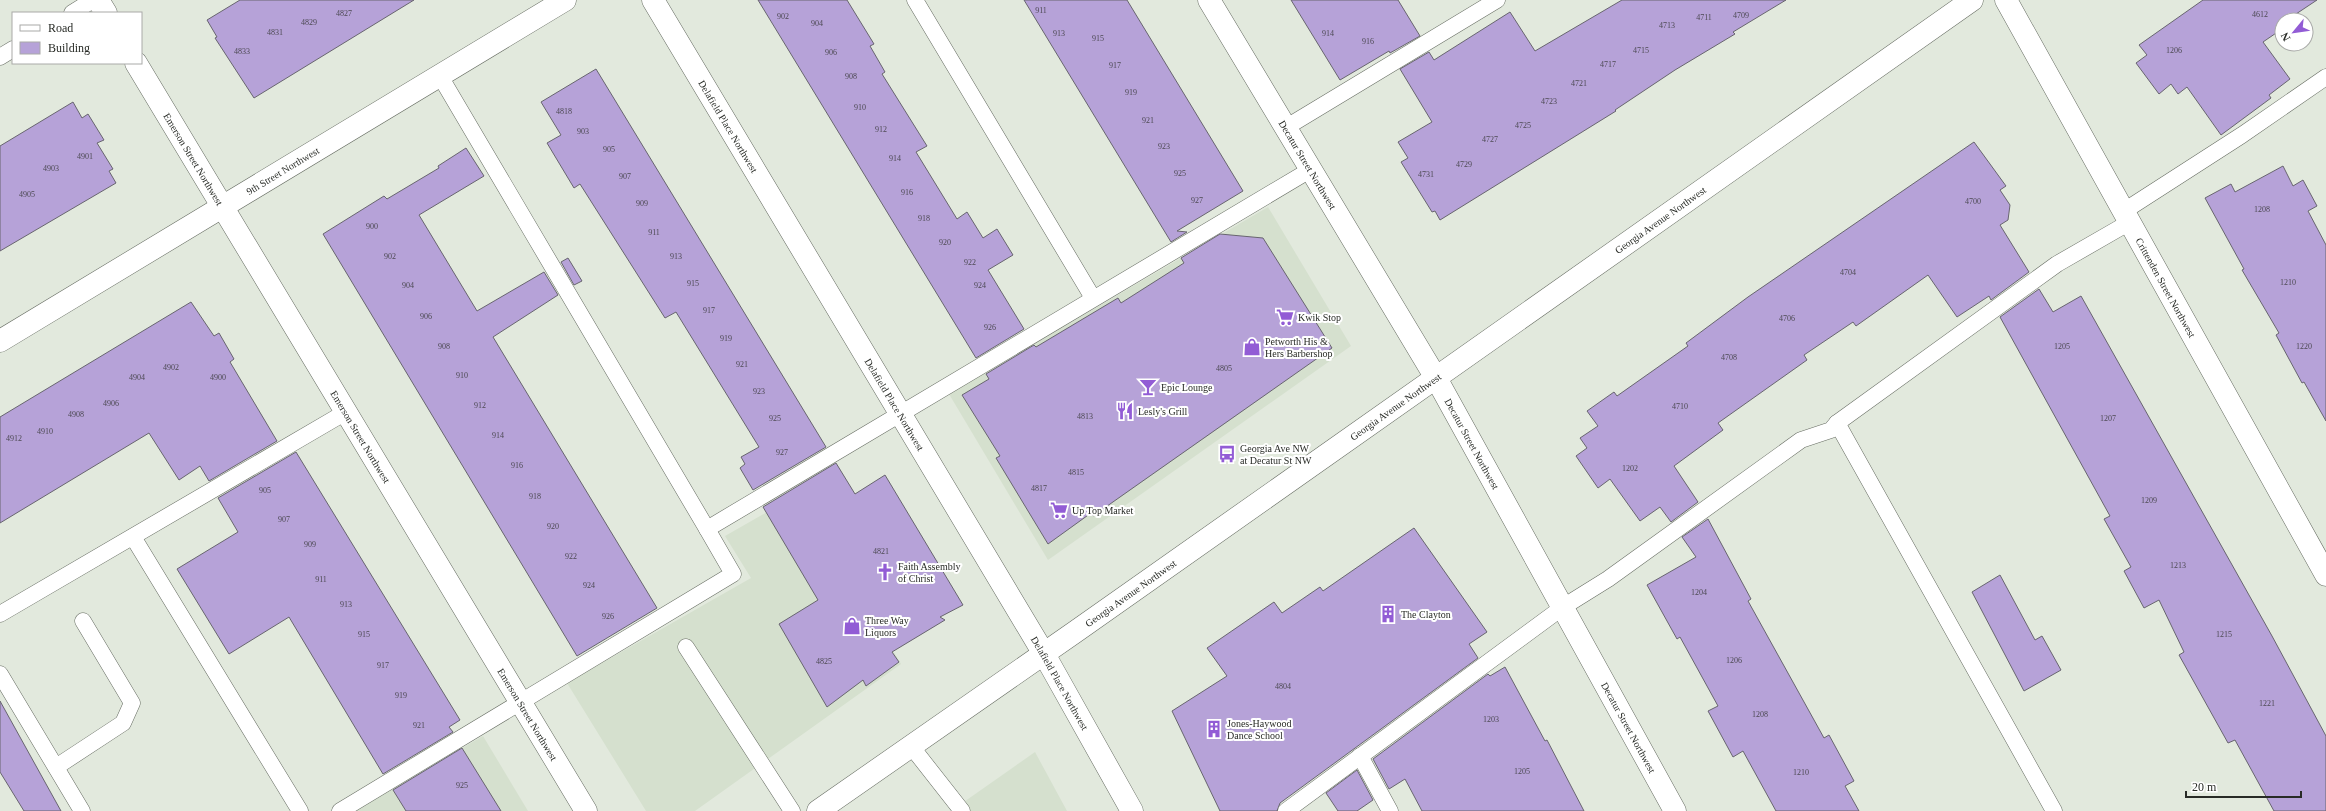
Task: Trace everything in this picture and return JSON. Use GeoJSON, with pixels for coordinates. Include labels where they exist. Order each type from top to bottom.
{"type":"FeatureCollection","features":[{"type":"Feature","properties":{"kind":"main road"},"geometry":{"type":"LineString","coordinates":[[98,0],[105,12]]}},
{"type":"Feature","properties":{"kind":"main road","name":"9th Street Northwest"},"geometry":{"type":"LineString","coordinates":[[0,341],[565,0]]}},
{"type":"Feature","properties":{"kind":"main road","name":"Delafield Place Northwest"},"geometry":{"type":"LineString","coordinates":[[653,0],[1044,654],[1132,811]]}},
{"type":"Feature","properties":{"kind":"main road","name":"Decatur Street Northwest"},"geometry":{"type":"LineString","coordinates":[[1208,0],[1436,378],[1675,811]]}},
{"type":"Feature","properties":{"kind":"main road","name":"Georgia Avenue Northwest"},"geometry":{"type":"LineString","coordinates":[[818,811],[1044,654],[1972,0]]}},
{"type":"Feature","properties":{"kind":"main road","name":"Crittenden Street Northwest"},"geometry":{"type":"LineString","coordinates":[[2006,0],[2326,575]]}},
{"type":"Feature","properties":{"kind":"main road","name":"Emerson Street Northwest"},"geometry":{"type":"LineString","coordinates":[[137,64],[586,811]]}},
{"type":"Feature","properties":{"kind":"lane"},"geometry":{"type":"LineString","coordinates":[[74,12],[93,0]]}},
{"type":"Feature","properties":{"kind":"lane"},"geometry":{"type":"LineString","coordinates":[[914,0],[1093,298]]}},
{"type":"Feature","properties":{"kind":"lane"},"geometry":{"type":"LineString","coordinates":[[1285,128],[1497,0]]}},
{"type":"Feature","properties":{"kind":"lane"},"geometry":{"type":"LineString","coordinates":[[0,57],[12,50]]}},
{"type":"Feature","properties":{"kind":"lane"},"geometry":{"type":"LineString","coordinates":[[340,811],[733,574],[440,76]]}},
{"type":"Feature","properties":{"kind":"lane"},"geometry":{"type":"LineString","coordinates":[[1286,811],[1563,607],[1608,579],[1801,440],[1831,430],[1837,423],[2057,264],[2326,77]]}},
{"type":"Feature","properties":{"kind":"lane"},"geometry":{"type":"LineString","coordinates":[[707,529],[901,415],[1093,298],[1310,170]]}},
{"type":"Feature","properties":{"kind":"lane"},"geometry":{"type":"LineString","coordinates":[[0,614],[346,412]]}},
{"type":"Feature","properties":{"kind":"lane"},"geometry":{"type":"LineString","coordinates":[[1837,423],[2054,811]]}},
{"type":"Feature","properties":{"kind":"lane"},"geometry":{"type":"LineString","coordinates":[[132,537],[300,811]]}},
{"type":"Feature","properties":{"kind":"lane"},"geometry":{"type":"LineString","coordinates":[[56,767],[123,724],[132,703],[83,621]]}},
{"type":"Feature","properties":{"kind":"lane"},"geometry":{"type":"LineString","coordinates":[[686,646],[792,811]]}},
{"type":"Feature","properties":{"kind":"lane"},"geometry":{"type":"LineString","coordinates":[[0,674],[82,811]]}},
{"type":"Feature","properties":{"kind":"lane"},"geometry":{"type":"LineString","coordinates":[[911,746],[962,811]]}},
{"type":"Feature","properties":{"kind":"lane"},"geometry":{"type":"LineString","coordinates":[[1360,756],[1390,811]]}},
{"type":"Feature","properties":{"kind":"shaded area"},"geometry":{"type":"Polygon","coordinates":[[[1268,207],[1351,346],[1048,560],[949,394],[1268,207]]]}},
{"type":"Feature","properties":{"kind":"shaded area"},"geometry":{"type":"Polygon","coordinates":[[[799,494],[901,664],[695,811],[646,811],[567,683],[751,578],[725,536],[799,494]]]}},
{"type":"Feature","properties":{"kind":"shaded area"},"geometry":{"type":"Polygon","coordinates":[[[483,736],[528,811],[354,811],[483,736]]]}},
{"type":"Feature","properties":{"kind":"shaded area"},"geometry":{"type":"Polygon","coordinates":[[[1035,752],[1067,811],[951,811],[1035,752]]]}},
{"type":"Feature","properties":{"kind":"building"},"geometry":{"type":"Polygon","coordinates":[[[240,0],[414,0],[254,98],[215,38],[217,37],[207,20],[240,0]]]}},
{"type":"Feature","properties":{"kind":"building"},"geometry":{"type":"Polygon","coordinates":[[[758,0],[847,0],[874,44],[870,46],[885,72],[882,74],[927,146],[916,152],[957,219],[967,212],[983,238],[997,229],[1013,255],[988,270],[1024,329],[976,358],[758,0]]]}},
{"type":"Feature","properties":{"kind":"building"},"geometry":{"type":"Polygon","coordinates":[[[1024,0],[1127,0],[1243,191],[1177,231],[1187,232],[1171,242],[1024,0]]]}},
{"type":"Feature","properties":{"kind":"building"},"geometry":{"type":"Polygon","coordinates":[[[1291,0],[1398,0],[1420,36],[1390,53],[1389,51],[1340,80],[1291,0]]]}},
{"type":"Feature","properties":{"kind":"building"},"geometry":{"type":"Polygon","coordinates":[[[1622,0],[1786,0],[1733,32],[1735,34],[1675,70],[1615,110],[1616,111],[1440,220],[1435,211],[1432,212],[1401,162],[1408,158],[1398,142],[1432,122],[1400,69],[1429,52],[1434,60],[1510,12],[1535,51],[1622,0]]]}},
{"type":"Feature","properties":{"kind":"building"},"geometry":{"type":"Polygon","coordinates":[[[2203,0],[2317,0],[2299,12],[2274,12],[2274,34],[2263,42],[2290,79],[2269,95],[2271,98],[2221,135],[2187,87],[2178,94],[2171,84],[2159,94],[2136,63],[2147,55],[2139,45],[2203,0]]]}},
{"type":"Feature","properties":{"kind":"building"},"geometry":{"type":"Polygon","coordinates":[[[596,69],[826,447],[753,490],[740,468],[745,464],[741,457],[759,447],[676,312],[665,318],[580,184],[574,188],[547,143],[561,135],[541,102],[596,69]]]}},
{"type":"Feature","properties":{"kind":"building"},"geometry":{"type":"Polygon","coordinates":[[[73,102],[82,118],[88,114],[104,140],[97,143],[113,169],[109,171],[116,183],[0,251],[0,146],[73,102]]]}},
{"type":"Feature","properties":{"kind":"building"},"geometry":{"type":"Polygon","coordinates":[[[1974,142],[2006,186],[2000,190],[2010,205],[2008,220],[2000,225],[2029,272],[1991,300],[1989,296],[1957,317],[1928,275],[1856,326],[1853,322],[1804,355],[1807,360],[1718,423],[1723,430],[1674,466],[1698,502],[1671,522],[1660,507],[1640,521],[1610,479],[1598,488],[1576,456],[1587,448],[1580,438],[1598,426],[1587,411],[1614,392],[1617,396],[1688,346],[1686,343],[1748,297],[1974,142]]]}},
{"type":"Feature","properties":{"kind":"building"},"geometry":{"type":"Polygon","coordinates":[[[466,148],[484,176],[419,215],[477,311],[544,272],[558,295],[493,337],[657,608],[577,656],[323,234],[384,196],[387,199],[439,168],[438,166],[466,148]]]}},
{"type":"Feature","properties":{"kind":"building"},"geometry":{"type":"Polygon","coordinates":[[[2283,166],[2293,186],[2303,180],[2317,206],[2308,211],[2326,245],[2326,421],[2304,382],[2302,383],[2276,335],[2279,333],[2242,270],[2244,269],[2205,198],[2231,184],[2235,192],[2283,166]]]}},
{"type":"Feature","properties":{"kind":"building"},"geometry":{"type":"Polygon","coordinates":[[[1220,234],[1263,238],[1332,348],[1093,516],[1091,513],[1048,544],[996,458],[1000,456],[962,395],[989,379],[986,374],[1034,345],[1036,347],[1118,298],[1121,303],[1184,263],[1181,258],[1220,234]]]}},
{"type":"Feature","properties":{"kind":"building"},"geometry":{"type":"Polygon","coordinates":[[[568,258],[582,281],[574,285],[561,262],[568,258]]]}},
{"type":"Feature","properties":{"kind":"building"},"geometry":{"type":"Polygon","coordinates":[[[2039,289],[2053,312],[2081,296],[2272,636],[2326,736],[2326,811],[2274,811],[2235,740],[2228,743],[2179,655],[2184,652],[2159,600],[2144,608],[2124,571],[2131,567],[2104,519],[2110,516],[2000,317],[2039,289]]]}},
{"type":"Feature","properties":{"kind":"building"},"geometry":{"type":"Polygon","coordinates":[[[191,302],[214,336],[219,333],[234,359],[230,362],[277,441],[209,481],[200,466],[179,480],[149,433],[0,523],[0,417],[191,302]]]}},
{"type":"Feature","properties":{"kind":"building"},"geometry":{"type":"Polygon","coordinates":[[[296,452],[460,720],[449,727],[453,732],[383,774],[289,617],[229,654],[177,569],[238,532],[218,498],[296,452]]]}},
{"type":"Feature","properties":{"kind":"building"},"geometry":{"type":"Polygon","coordinates":[[[836,463],[855,494],[885,475],[963,605],[940,617],[945,620],[892,652],[899,662],[866,686],[863,680],[827,707],[779,624],[818,600],[763,507],[836,463]]]}},
{"type":"Feature","properties":{"kind":"building"},"geometry":{"type":"Polygon","coordinates":[[[1708,519],[1751,599],[1748,601],[1824,738],[1829,735],[1854,781],[1845,786],[1859,811],[1776,811],[1743,751],[1733,757],[1708,711],[1718,706],[1680,637],[1677,639],[1647,585],[1696,557],[1682,537],[1708,519]]]}},
{"type":"Feature","properties":{"kind":"building"},"geometry":{"type":"Polygon","coordinates":[[[1414,528],[1487,632],[1469,644],[1478,658],[1280,803],[1277,811],[1220,811],[1172,711],[1227,676],[1207,648],[1274,602],[1282,613],[1320,587],[1323,591],[1414,528]]]}},
{"type":"Feature","properties":{"kind":"building"},"geometry":{"type":"Polygon","coordinates":[[[2000,575],[2035,640],[2042,636],[2061,670],[2024,691],[1972,592],[2000,575]]]}},
{"type":"Feature","properties":{"kind":"building"},"geometry":{"type":"Polygon","coordinates":[[[1505,667],[1545,741],[1547,740],[1584,811],[1422,811],[1405,779],[1389,789],[1373,759],[1488,674],[1490,676],[1505,667]]]}},
{"type":"Feature","properties":{"kind":"building"},"geometry":{"type":"Polygon","coordinates":[[[0,701],[61,811],[24,811],[0,772],[0,701]]]}},
{"type":"Feature","properties":{"kind":"building"},"geometry":{"type":"Polygon","coordinates":[[[462,748],[501,811],[406,811],[393,790],[462,748]]]}},
{"type":"Feature","properties":{"kind":"building"},"geometry":{"type":"Polygon","coordinates":[[[1357,770],[1373,800],[1357,811],[1338,811],[1326,793],[1357,770]]]}},
{"type":"Feature","properties":{"kind":"place","name":"Kwik Stop"},"geometry":{"type":"Point","coordinates":[1285,317]}},
{"type":"Feature","properties":{"kind":"place","name":"Petworth His & Hers Barbershop"},"geometry":{"type":"Point","coordinates":[1252,347]}},
{"type":"Feature","properties":{"kind":"place","name":"Epic Lounge"},"geometry":{"type":"Point","coordinates":[1148,387]}},
{"type":"Feature","properties":{"kind":"place","name":"Lesly's Grill"},"geometry":{"type":"Point","coordinates":[1125,411]}},
{"type":"Feature","properties":{"kind":"place","name":"Georgia Ave NW at Decatur St NW"},"geometry":{"type":"Point","coordinates":[1227,454]}},
{"type":"Feature","properties":{"kind":"place","name":"Up Top Market"},"geometry":{"type":"Point","coordinates":[1059,510]}},
{"type":"Feature","properties":{"kind":"place","name":"Faith Assembly of Christ"},"geometry":{"type":"Point","coordinates":[885,572]}},
{"type":"Feature","properties":{"kind":"place","name":"The Clayton"},"geometry":{"type":"Point","coordinates":[1388,614]}},
{"type":"Feature","properties":{"kind":"place","name":"Three Way Liquors"},"geometry":{"type":"Point","coordinates":[852,626]}},
{"type":"Feature","properties":{"kind":"place","name":"Jones-Haywood Dance School"},"geometry":{"type":"Point","coordinates":[1214,729]}}]}
